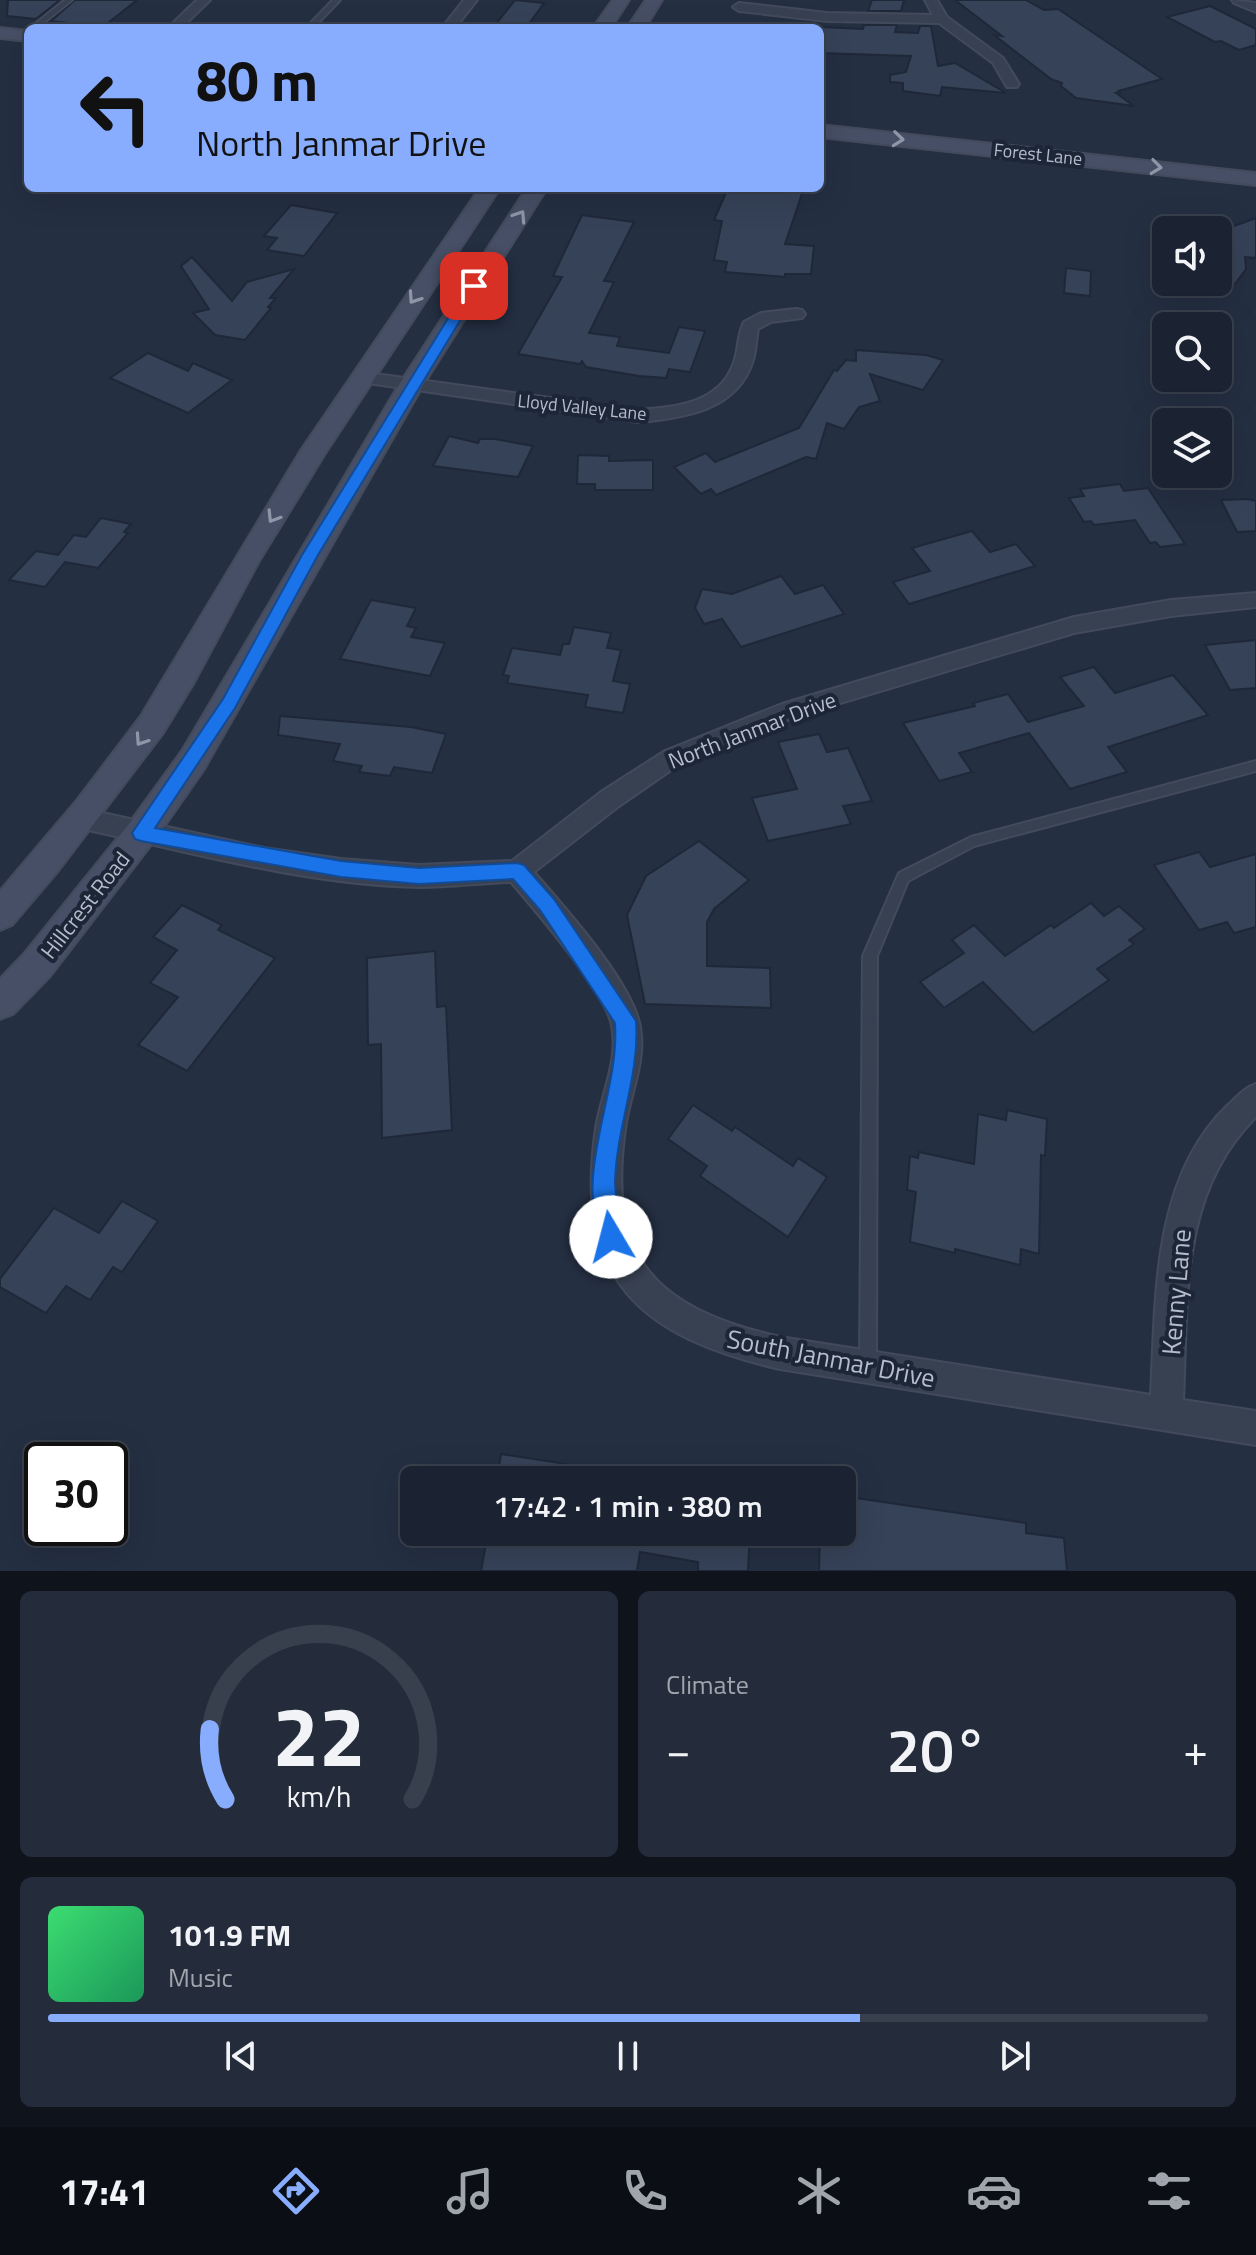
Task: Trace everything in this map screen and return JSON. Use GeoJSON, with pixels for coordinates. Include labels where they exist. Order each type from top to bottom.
{"type":"FeatureCollection","features":[{"type":"Feature","properties":{"kind":"main road"},"geometry":{"type":"LineString","coordinates":[[605,24],[621,0]]}},
{"type":"Feature","properties":{"kind":"main road"},"geometry":{"type":"LineString","coordinates":[[639,24],[654,0]]}},
{"type":"Feature","properties":{"kind":"main road"},"geometry":{"type":"LineString","coordinates":[[0,33],[24,33]]}},
{"type":"Feature","properties":{"kind":"main road","name":"Forest Lane"},"geometry":{"type":"LineString","coordinates":[[824,131],[1256,179]]}},
{"type":"Feature","properties":{"kind":"main road"},"geometry":{"type":"LineString","coordinates":[[1097,139],[1097,160]]}},
{"type":"Feature","properties":{"kind":"main road"},"geometry":{"type":"LineString","coordinates":[[0,915],[84,819],[170,696],[212,628],[255,545],[361,377],[487,192]]}},
{"type":"Feature","properties":{"kind":"main road","name":"Hillcrest Road"},"geometry":{"type":"LineString","coordinates":[[0,1003],[37,965],[141,833],[229,704],[310,555],[411,385],[534,192]]}},
{"type":"Feature","properties":{"kind":"street"},"geometry":{"type":"LineString","coordinates":[[178,24],[204,0]]}},
{"type":"Feature","properties":{"kind":"street"},"geometry":{"type":"LineString","coordinates":[[451,24],[471,0]]}},
{"type":"Feature","properties":{"kind":"street"},"geometry":{"type":"LineString","coordinates":[[931,0],[942,19],[998,61],[1012,84]]}},
{"type":"Feature","properties":{"kind":"street"},"geometry":{"type":"LineString","coordinates":[[1238,0],[1256,8]]}},
{"type":"Feature","properties":{"kind":"street"},"geometry":{"type":"LineString","coordinates":[[739,7],[827,17],[942,19]]}},
{"type":"Feature","properties":{"kind":"street","name":"Lloyd Valley Lane"},"geometry":{"type":"LineString","coordinates":[[361,377],[638,416],[676,413],[706,405],[724,393],[743,363],[744,343],[750,326],[767,317],[796,314]]}},
{"type":"Feature","properties":{"kind":"street","name":"North Janmar Drive"},"geometry":{"type":"LineString","coordinates":[[517,871],[610,799],[673,757],[790,710],[1087,622],[1171,608],[1256,600]]}},
{"type":"Feature","properties":{"kind":"street"},"geometry":{"type":"LineString","coordinates":[[84,819],[141,833],[341,869],[419,876],[517,871]]}},
{"type":"Feature","properties":{"kind":"street","name":"South Janmar Drive"},"geometry":{"type":"LineString","coordinates":[[517,871],[547,904],[626,1021],[627,1045],[611,1124],[604,1185],[611,1237],[635,1284],[673,1313],[716,1336],[780,1353],[1256,1428]]}},
{"type":"Feature","properties":{"kind":"street","name":"Kenny Lane"},"geometry":{"type":"LineString","coordinates":[[1166,1415],[1178,1240],[1184,1206],[1200,1168],[1222,1131],[1256,1097]]}},
{"type":"Feature","properties":{"kind":"lane"},"geometry":{"type":"LineString","coordinates":[[39,24],[69,0]]}},
{"type":"Feature","properties":{"kind":"lane"},"geometry":{"type":"LineString","coordinates":[[313,24],[337,0]]}},
{"type":"Feature","properties":{"kind":"lane"},"geometry":{"type":"LineString","coordinates":[[868,1367],[870,956],[903,877],[971,842],[1256,766]]}},
{"type":"Feature","properties":{"kind":"building"},"geometry":{"type":"Polygon","coordinates":[[[8,0],[60,0],[36,19],[7,16],[8,0]]]}},
{"type":"Feature","properties":{"kind":"building"},"geometry":{"type":"Polygon","coordinates":[[[75,0],[137,0],[107,24],[51,21],[75,0]]]}},
{"type":"Feature","properties":{"kind":"building"},"geometry":{"type":"Polygon","coordinates":[[[515,0],[544,3],[529,24],[496,24],[515,0]]]}},
{"type":"Feature","properties":{"kind":"building"},"geometry":{"type":"Polygon","coordinates":[[[872,0],[904,0],[901,11],[868,11],[872,0]]]}},
{"type":"Feature","properties":{"kind":"building"},"geometry":{"type":"Polygon","coordinates":[[[955,0],[1026,0],[1044,10],[1058,9],[1162,79],[1116,93],[1134,106],[1076,98],[1061,86],[1062,83],[1051,79],[994,35],[1002,36],[955,0]]]}},
{"type":"Feature","properties":{"kind":"building"},"geometry":{"type":"Polygon","coordinates":[[[1210,6],[1256,29],[1256,45],[1239,50],[1221,41],[1215,42],[1167,17],[1210,6]]]}},
{"type":"Feature","properties":{"kind":"building"},"geometry":{"type":"Polygon","coordinates":[[[864,25],[897,25],[895,32],[918,33],[920,26],[931,26],[938,66],[955,63],[1006,93],[942,87],[940,96],[903,91],[903,83],[890,82],[890,75],[906,72],[911,56],[824,53],[824,27],[863,29],[864,25]]]}},
{"type":"Feature","properties":{"kind":"building"},"geometry":{"type":"Polygon","coordinates":[[[726,192],[803,192],[785,244],[814,246],[811,274],[785,274],[785,277],[725,272],[727,262],[714,260],[722,221],[714,220],[726,192]]]}},
{"type":"Feature","properties":{"kind":"building"},"geometry":{"type":"Polygon","coordinates":[[[291,205],[337,213],[304,256],[267,250],[277,238],[264,236],[291,205]]]}},
{"type":"Feature","properties":{"kind":"building"},"geometry":{"type":"Polygon","coordinates":[[[582,215],[634,222],[604,281],[614,282],[589,333],[620,337],[617,346],[669,353],[679,327],[705,331],[690,372],[669,369],[666,378],[639,376],[586,367],[582,361],[580,364],[518,354],[562,277],[553,276],[582,215]]]}},
{"type":"Feature","properties":{"kind":"building"},"geometry":{"type":"Polygon","coordinates":[[[1256,218],[1256,258],[1245,257],[1246,269],[1235,284],[1232,283],[1232,227],[1256,218]]]}},
{"type":"Feature","properties":{"kind":"building"},"geometry":{"type":"Polygon","coordinates":[[[192,257],[232,301],[247,282],[294,269],[270,298],[276,298],[245,340],[215,335],[193,313],[209,309],[181,266],[192,257]]]}},
{"type":"Feature","properties":{"kind":"building"},"geometry":{"type":"Polygon","coordinates":[[[1066,268],[1091,271],[1090,296],[1064,293],[1066,268]]]}},
{"type":"Feature","properties":{"kind":"building"},"geometry":{"type":"Polygon","coordinates":[[[856,350],[926,355],[943,360],[923,390],[870,374],[880,401],[859,407],[844,429],[827,423],[816,459],[806,457],[716,495],[711,489],[701,494],[674,467],[706,453],[715,462],[799,428],[834,370],[837,371],[846,360],[856,361],[856,350]]]}},
{"type":"Feature","properties":{"kind":"building"},"geometry":{"type":"Polygon","coordinates":[[[148,353],[188,371],[193,363],[232,380],[188,413],[110,378],[148,353]]]}},
{"type":"Feature","properties":{"kind":"building"},"geometry":{"type":"Polygon","coordinates":[[[449,436],[478,443],[480,439],[495,439],[533,446],[518,477],[433,466],[449,436]]]}},
{"type":"Feature","properties":{"kind":"building"},"geometry":{"type":"Polygon","coordinates":[[[578,455],[609,456],[609,461],[653,460],[653,490],[595,490],[595,484],[577,484],[578,455]]]}},
{"type":"Feature","properties":{"kind":"building"},"geometry":{"type":"Polygon","coordinates":[[[1120,484],[1124,491],[1148,488],[1185,544],[1160,547],[1156,542],[1150,543],[1135,520],[1094,525],[1091,521],[1084,522],[1069,498],[1084,496],[1080,489],[1120,484]]]}},
{"type":"Feature","properties":{"kind":"building"},"geometry":{"type":"Polygon","coordinates":[[[1221,500],[1256,501],[1256,531],[1237,532],[1221,500]]]}},
{"type":"Feature","properties":{"kind":"building"},"geometry":{"type":"Polygon","coordinates":[[[101,518],[131,524],[124,532],[128,533],[98,568],[65,562],[45,587],[9,580],[36,551],[58,555],[74,535],[86,537],[101,518]]]}},
{"type":"Feature","properties":{"kind":"building"},"geometry":{"type":"Polygon","coordinates":[[[972,531],[990,552],[1016,544],[1035,566],[909,604],[893,582],[930,571],[912,548],[972,531]]]}},
{"type":"Feature","properties":{"kind":"building"},"geometry":{"type":"Polygon","coordinates":[[[781,576],[795,594],[823,585],[844,614],[741,647],[722,619],[704,624],[695,608],[702,589],[732,594],[781,576]]]}},
{"type":"Feature","properties":{"kind":"building"},"geometry":{"type":"Polygon","coordinates":[[[371,600],[416,608],[407,626],[416,628],[411,637],[445,643],[430,676],[340,659],[371,600]]]}},
{"type":"Feature","properties":{"kind":"building"},"geometry":{"type":"Polygon","coordinates":[[[574,627],[611,633],[607,648],[621,650],[613,681],[630,684],[623,713],[585,707],[588,695],[507,683],[509,676],[503,675],[512,648],[560,655],[563,644],[569,644],[574,627]]]}},
{"type":"Feature","properties":{"kind":"building"},"geometry":{"type":"Polygon","coordinates":[[[1256,640],[1256,688],[1230,690],[1205,645],[1256,640]]]}},
{"type":"Feature","properties":{"kind":"building"},"geometry":{"type":"Polygon","coordinates":[[[1094,667],[1115,693],[1173,675],[1208,715],[1108,747],[1127,772],[1070,789],[1029,733],[959,753],[972,772],[939,781],[903,723],[975,706],[973,703],[1008,694],[1028,722],[1084,706],[1060,677],[1094,667]]]}},
{"type":"Feature","properties":{"kind":"building"},"geometry":{"type":"Polygon","coordinates":[[[280,716],[411,727],[446,734],[432,773],[394,767],[390,776],[359,772],[362,766],[333,761],[340,744],[278,735],[280,716]]]}},
{"type":"Feature","properties":{"kind":"building"},"geometry":{"type":"Polygon","coordinates":[[[819,734],[827,752],[848,748],[872,801],[843,806],[851,824],[768,841],[752,798],[797,789],[778,742],[819,734]]]}},
{"type":"Feature","properties":{"kind":"building"},"geometry":{"type":"Polygon","coordinates":[[[699,841],[749,880],[714,909],[707,922],[707,966],[770,968],[771,1008],[645,1004],[627,915],[646,876],[699,841]]]}},
{"type":"Feature","properties":{"kind":"building"},"geometry":{"type":"Polygon","coordinates":[[[1199,852],[1210,867],[1256,854],[1256,927],[1234,933],[1227,922],[1199,930],[1154,865],[1199,852]]]}},
{"type":"Feature","properties":{"kind":"building"},"geometry":{"type":"Polygon","coordinates":[[[1091,903],[1104,916],[1119,906],[1145,929],[1129,940],[1134,944],[1097,969],[1109,980],[1033,1033],[983,982],[944,1008],[920,982],[964,953],[952,940],[974,925],[1005,956],[1091,903]]]}},
{"type":"Feature","properties":{"kind":"building"},"geometry":{"type":"Polygon","coordinates":[[[182,905],[222,925],[218,930],[275,958],[187,1071],[138,1045],[178,997],[150,983],[177,950],[153,937],[182,905]]]}},
{"type":"Feature","properties":{"kind":"building"},"geometry":{"type":"Polygon","coordinates":[[[435,951],[437,1007],[446,1006],[452,1130],[382,1138],[381,1044],[368,1045],[367,958],[435,951]]]}},
{"type":"Feature","properties":{"kind":"building"},"geometry":{"type":"Polygon","coordinates":[[[693,1105],[732,1131],[735,1127],[793,1166],[798,1158],[827,1177],[788,1237],[700,1176],[707,1166],[668,1139],[693,1105]]]}},
{"type":"Feature","properties":{"kind":"building"},"geometry":{"type":"Polygon","coordinates":[[[1007,1110],[1047,1119],[1045,1156],[1041,1155],[1039,1254],[1021,1249],[1020,1265],[910,1242],[916,1192],[907,1190],[910,1156],[918,1158],[919,1152],[974,1164],[978,1114],[1006,1120],[1007,1110]]]}},
{"type":"Feature","properties":{"kind":"building"},"geometry":{"type":"Polygon","coordinates":[[[122,1201],[158,1221],[122,1272],[113,1267],[90,1300],[66,1286],[46,1313],[0,1287],[0,1279],[54,1208],[99,1233],[122,1201]]]}},
{"type":"Feature","properties":{"kind":"building"},"geometry":{"type":"Polygon","coordinates":[[[501,1454],[579,1466],[499,1466],[501,1454]]]}},
{"type":"Feature","properties":{"kind":"building"},"geometry":{"type":"Polygon","coordinates":[[[856,1498],[1026,1523],[1026,1533],[1064,1538],[1067,1571],[819,1571],[820,1546],[856,1546],[856,1498]]]}},
{"type":"Feature","properties":{"kind":"building"},"geometry":{"type":"Polygon","coordinates":[[[485,1546],[749,1546],[748,1571],[698,1571],[698,1562],[640,1552],[637,1571],[481,1571],[485,1546]]]}},
{"type":"Feature","properties":{"kind":"route"},"geometry":{"type":"LineString","coordinates":[[474,286],[310,555],[229,704],[141,833],[264,858],[341,869],[419,876],[517,871],[547,904],[626,1021],[627,1045],[611,1124],[604,1185],[611,1237]]}}]}
